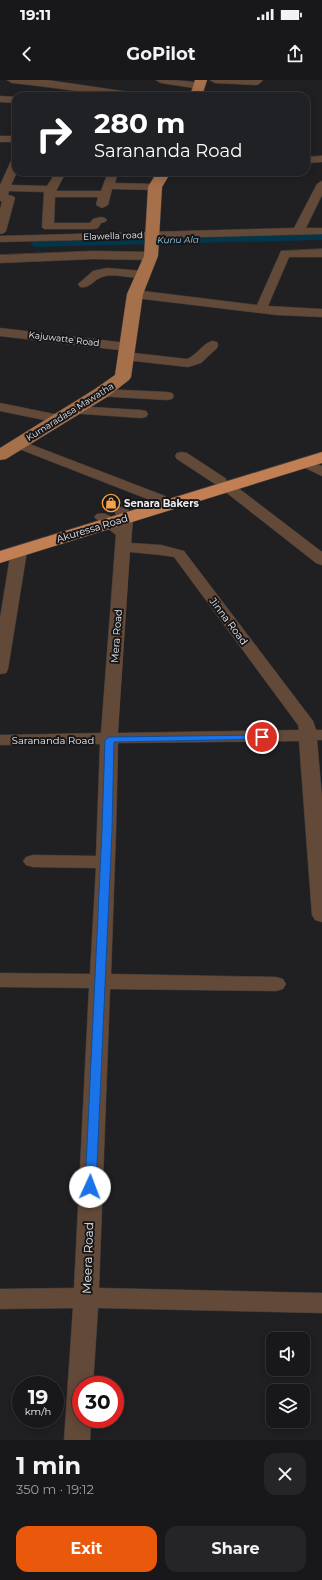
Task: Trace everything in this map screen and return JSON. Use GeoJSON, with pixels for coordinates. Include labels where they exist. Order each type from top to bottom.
{"type":"FeatureCollection","features":[{"type":"Feature","properties":{"kind":"highway","name":"Akuressa Road"},"geometry":{"type":"LineString","coordinates":[[0,557],[117,525],[261,469],[322,449]]}},
{"type":"Feature","properties":{"kind":"highway","name":"Akuressa Road"},"geometry":{"type":"LineString","coordinates":[[0,548],[117,525],[160,499],[314,460]]}},
{"type":"Feature","properties":{"kind":"main road","name":"Kumaradasa Mawatha"},"geometry":{"type":"LineString","coordinates":[[0,455],[59,420],[123,377],[135,294],[144,274],[151,245],[156,187],[162,176]]}},
{"type":"Feature","properties":{"kind":"street"},"geometry":{"type":"LineString","coordinates":[[12,80],[47,83],[109,92]]}},
{"type":"Feature","properties":{"kind":"street"},"geometry":{"type":"LineString","coordinates":[[161,80],[199,87]]}},
{"type":"Feature","properties":{"kind":"street"},"geometry":{"type":"LineString","coordinates":[[215,80],[256,82],[258,80]]}},
{"type":"Feature","properties":{"kind":"street"},"geometry":{"type":"LineString","coordinates":[[0,98],[12,100]]}},
{"type":"Feature","properties":{"kind":"street"},"geometry":{"type":"LineString","coordinates":[[0,139],[12,139]]}},
{"type":"Feature","properties":{"kind":"street"},"geometry":{"type":"LineString","coordinates":[[310,160],[322,159]]}},
{"type":"Feature","properties":{"kind":"street"},"geometry":{"type":"LineString","coordinates":[[0,231],[9,198],[1,198],[12,169]]}},
{"type":"Feature","properties":{"kind":"street"},"geometry":{"type":"LineString","coordinates":[[59,176],[50,192],[48,227],[94,226],[97,221],[101,220]]}},
{"type":"Feature","properties":{"kind":"street"},"geometry":{"type":"LineString","coordinates":[[103,236],[100,212],[112,176]]}},
{"type":"Feature","properties":{"kind":"street"},"geometry":{"type":"LineString","coordinates":[[298,232],[322,184]]}},
{"type":"Feature","properties":{"kind":"street"},"geometry":{"type":"LineString","coordinates":[[4,188],[50,192],[156,187]]}},
{"type":"Feature","properties":{"kind":"street"},"geometry":{"type":"LineString","coordinates":[[297,204],[312,205]]}},
{"type":"Feature","properties":{"kind":"street","name":"Elawella road"},"geometry":{"type":"LineString","coordinates":[[0,239],[103,236],[151,245],[322,231]]}},
{"type":"Feature","properties":{"kind":"street"},"geometry":{"type":"LineString","coordinates":[[0,259],[93,255],[151,245],[201,244]]}},
{"type":"Feature","properties":{"kind":"street"},"geometry":{"type":"LineString","coordinates":[[261,309],[285,254],[322,253]]}},
{"type":"Feature","properties":{"kind":"street"},"geometry":{"type":"LineString","coordinates":[[84,284],[97,274],[107,272],[144,274]]}},
{"type":"Feature","properties":{"kind":"street"},"geometry":{"type":"LineString","coordinates":[[135,294],[277,311],[322,313]]}},
{"type":"Feature","properties":{"kind":"street","name":"Kajuwatte Road"},"geometry":{"type":"LineString","coordinates":[[0,332],[188,363],[196,360],[212,345]]}},
{"type":"Feature","properties":{"kind":"street"},"geometry":{"type":"LineString","coordinates":[[101,393],[167,396]]}},
{"type":"Feature","properties":{"kind":"street"},"geometry":{"type":"LineString","coordinates":[[0,407],[59,420]]}},
{"type":"Feature","properties":{"kind":"street"},"geometry":{"type":"LineString","coordinates":[[74,410],[141,414]]}},
{"type":"Feature","properties":{"kind":"street"},"geometry":{"type":"LineString","coordinates":[[19,444],[160,499]]}},
{"type":"Feature","properties":{"kind":"street"},"geometry":{"type":"LineString","coordinates":[[182,456],[224,484],[322,560]]}},
{"type":"Feature","properties":{"kind":"street"},"geometry":{"type":"LineString","coordinates":[[314,460],[322,472]]}},
{"type":"Feature","properties":{"kind":"street","name":"Jinna Road"},"geometry":{"type":"LineString","coordinates":[[117,525],[161,550],[178,554],[315,736],[322,915]]}},
{"type":"Feature","properties":{"kind":"street","name":"Mera Road"},"geometry":{"type":"LineString","coordinates":[[109,740],[117,525]]}},
{"type":"Feature","properties":{"kind":"street"},"geometry":{"type":"LineString","coordinates":[[0,669],[19,551]]}},
{"type":"Feature","properties":{"kind":"street","name":"Sarananda Road"},"geometry":{"type":"LineString","coordinates":[[0,740],[109,740],[315,736]]}},
{"type":"Feature","properties":{"kind":"street","name":"Meera Road"},"geometry":{"type":"LineString","coordinates":[[77,1440],[86,1298],[109,740]]}},
{"type":"Feature","properties":{"kind":"street"},"geometry":{"type":"LineString","coordinates":[[33,861],[105,862]]}},
{"type":"Feature","properties":{"kind":"street"},"geometry":{"type":"LineString","coordinates":[[0,980],[99,980],[276,984]]}},
{"type":"Feature","properties":{"kind":"street"},"geometry":{"type":"LineString","coordinates":[[0,1299],[86,1298],[322,1303]]}},
{"type":"Feature","properties":{"kind":"waterway","name":"Kunu Ala"},"geometry":{"type":"LineString","coordinates":[[35,244],[322,237]]}},
{"type":"Feature","properties":{"kind":"place","name":"Senara Bakers"},"geometry":{"type":"Point","coordinates":[111,503]}},
{"type":"Feature","properties":{"kind":"route"},"geometry":{"type":"LineString","coordinates":[[90,1187],[107,830],[109,740],[262,737]]}}]}
